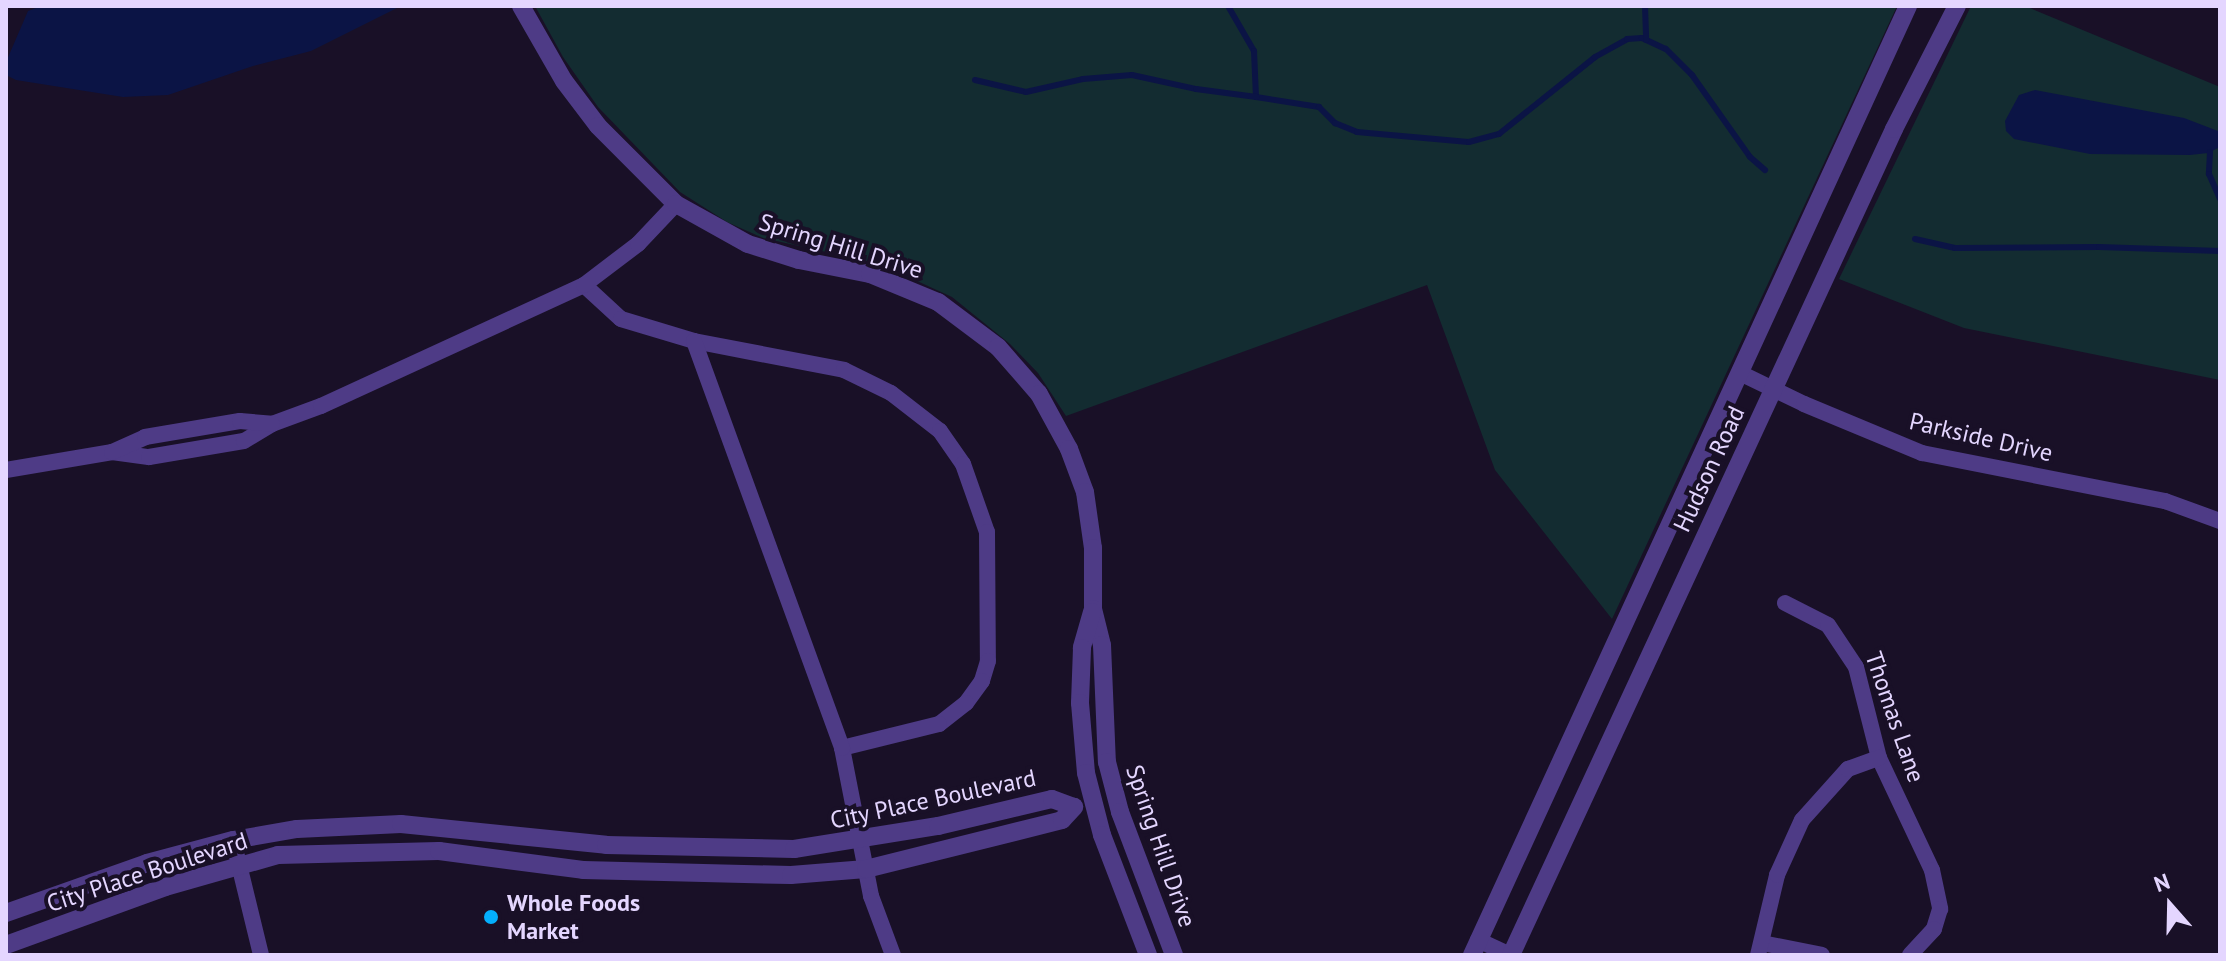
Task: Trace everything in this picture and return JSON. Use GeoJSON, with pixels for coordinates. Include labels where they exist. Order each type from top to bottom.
{"type":"FeatureCollection","features":[{"type":"Feature","properties":{"kind":"street","name":"Spring Hill Drive"},"geometry":{"type":"LineString","coordinates":[[521,6],[564,81],[598,126],[676,204],[748,244],[799,260],[870,274],[918,292],[960,316],[998,347],[1039,394],[1077,469],[1091,532],[1093,609],[1102,645],[1107,762],[1115,796],[1174,955]]}},
{"type":"Feature","properties":{"kind":"street","name":"Hudson Road"},"geometry":{"type":"LineString","coordinates":[[1475,948],[1908,6]]}},
{"type":"Feature","properties":{"kind":"street","name":"Hudson Road"},"geometry":{"type":"LineString","coordinates":[[1510,955],[1894,129],[1957,6]]}},
{"type":"Feature","properties":{"kind":"street"},"geometry":{"type":"LineString","coordinates":[[6,470],[112,452],[145,437],[240,421],[272,424],[321,406],[584,285],[638,244],[676,204]]}},
{"type":"Feature","properties":{"kind":"street"},"geometry":{"type":"LineString","coordinates":[[584,285],[621,319],[694,341],[844,370],[891,393],[940,431],[963,464],[987,532],[988,661],[982,681],[966,703],[939,724],[842,748]]}},
{"type":"Feature","properties":{"kind":"street"},"geometry":{"type":"LineString","coordinates":[[694,341],[842,748],[871,896],[893,955]]}},
{"type":"Feature","properties":{"kind":"street","name":"Parkside Drive"},"geometry":{"type":"LineString","coordinates":[[1740,373],[1922,453],[2165,501],[2220,521]]}},
{"type":"Feature","properties":{"kind":"street","name":"Thomas Lane"},"geometry":{"type":"LineString","coordinates":[[1785,603],[1828,625],[1856,667],[1879,758],[1932,870],[1940,909],[1934,929],[1910,955]]}},
{"type":"Feature","properties":{"kind":"street","name":"Spring Hill Drive"},"geometry":{"type":"LineString","coordinates":[[1093,609],[1082,648],[1080,703],[1086,773],[1093,802],[1148,955]]}},
{"type":"Feature","properties":{"kind":"street"},"geometry":{"type":"LineString","coordinates":[[1822,955],[1760,949],[1777,875],[1802,820],[1848,769],[1879,758]]}},
{"type":"Feature","properties":{"kind":"street"},"geometry":{"type":"LineString","coordinates":[[1074,807],[1115,796]]}},
{"type":"Feature","properties":{"kind":"street","name":"City Place Boulevard"},"geometry":{"type":"LineString","coordinates":[[6,913],[147,863],[233,840],[334,825],[401,824],[606,845],[794,849],[861,841],[1052,799],[1074,807],[1062,820],[866,869],[791,875],[583,870],[439,851],[360,850],[278,855],[238,864],[6,945]]}},
{"type":"Feature","properties":{"kind":"street"},"geometry":{"type":"LineString","coordinates":[[233,840],[261,955]]}},
{"type":"Feature","properties":{"kind":"street"},"geometry":{"type":"LineString","coordinates":[[1475,948],[1510,955]]}},
{"type":"Feature","properties":{"kind":"green space"},"geometry":{"type":"Polygon","coordinates":[[[535,6],[1897,6],[1612,619],[1495,470],[1427,285],[1066,416],[1038,373],[1010,344],[952,297],[880,264],[763,238],[727,222],[680,192],[598,107],[563,57],[535,6]]]}},
{"type":"Feature","properties":{"kind":"green space"},"geometry":{"type":"Polygon","coordinates":[[[1971,6],[2025,6],[2220,87],[2220,380],[1964,328],[1839,279],[1971,6]]]}},
{"type":"Feature","properties":{"kind":"shaded area"},"geometry":{"type":"Polygon","coordinates":[[[41,6],[399,7],[311,51],[253,66],[168,95],[123,97],[16,80],[6,75],[6,62],[28,11],[41,6]]]}},
{"type":"Feature","properties":{"kind":"shaded area"},"geometry":{"type":"Polygon","coordinates":[[[2035,90],[2184,118],[2218,131],[2220,147],[2208,153],[2190,155],[2090,154],[2014,139],[2006,131],[2005,121],[2019,95],[2035,90]]]}},
{"type":"Feature","properties":{"kind":"waterway"},"geometry":{"type":"LineString","coordinates":[[1228,6],[1254,51],[1256,97],[1319,107],[1335,123],[1357,132],[1469,142],[1499,134],[1595,57],[1627,39],[1642,38],[1666,49],[1692,75],[1750,157],[1765,170]]}},
{"type":"Feature","properties":{"kind":"waterway"},"geometry":{"type":"LineString","coordinates":[[1645,6],[1646,40]]}},
{"type":"Feature","properties":{"kind":"waterway"},"geometry":{"type":"LineString","coordinates":[[975,80],[1026,92],[1083,79],[1132,75],[1196,89],[1256,97]]}},
{"type":"Feature","properties":{"kind":"waterway"},"geometry":{"type":"LineString","coordinates":[[2210,152],[2209,174],[2220,199]]}},
{"type":"Feature","properties":{"kind":"waterway"},"geometry":{"type":"LineString","coordinates":[[1915,239],[1955,248],[2099,247],[2220,251]]}},
{"type":"Feature","properties":{"kind":"place","name":"Whole Foods Market"},"geometry":{"type":"Point","coordinates":[491,917]}}]}
